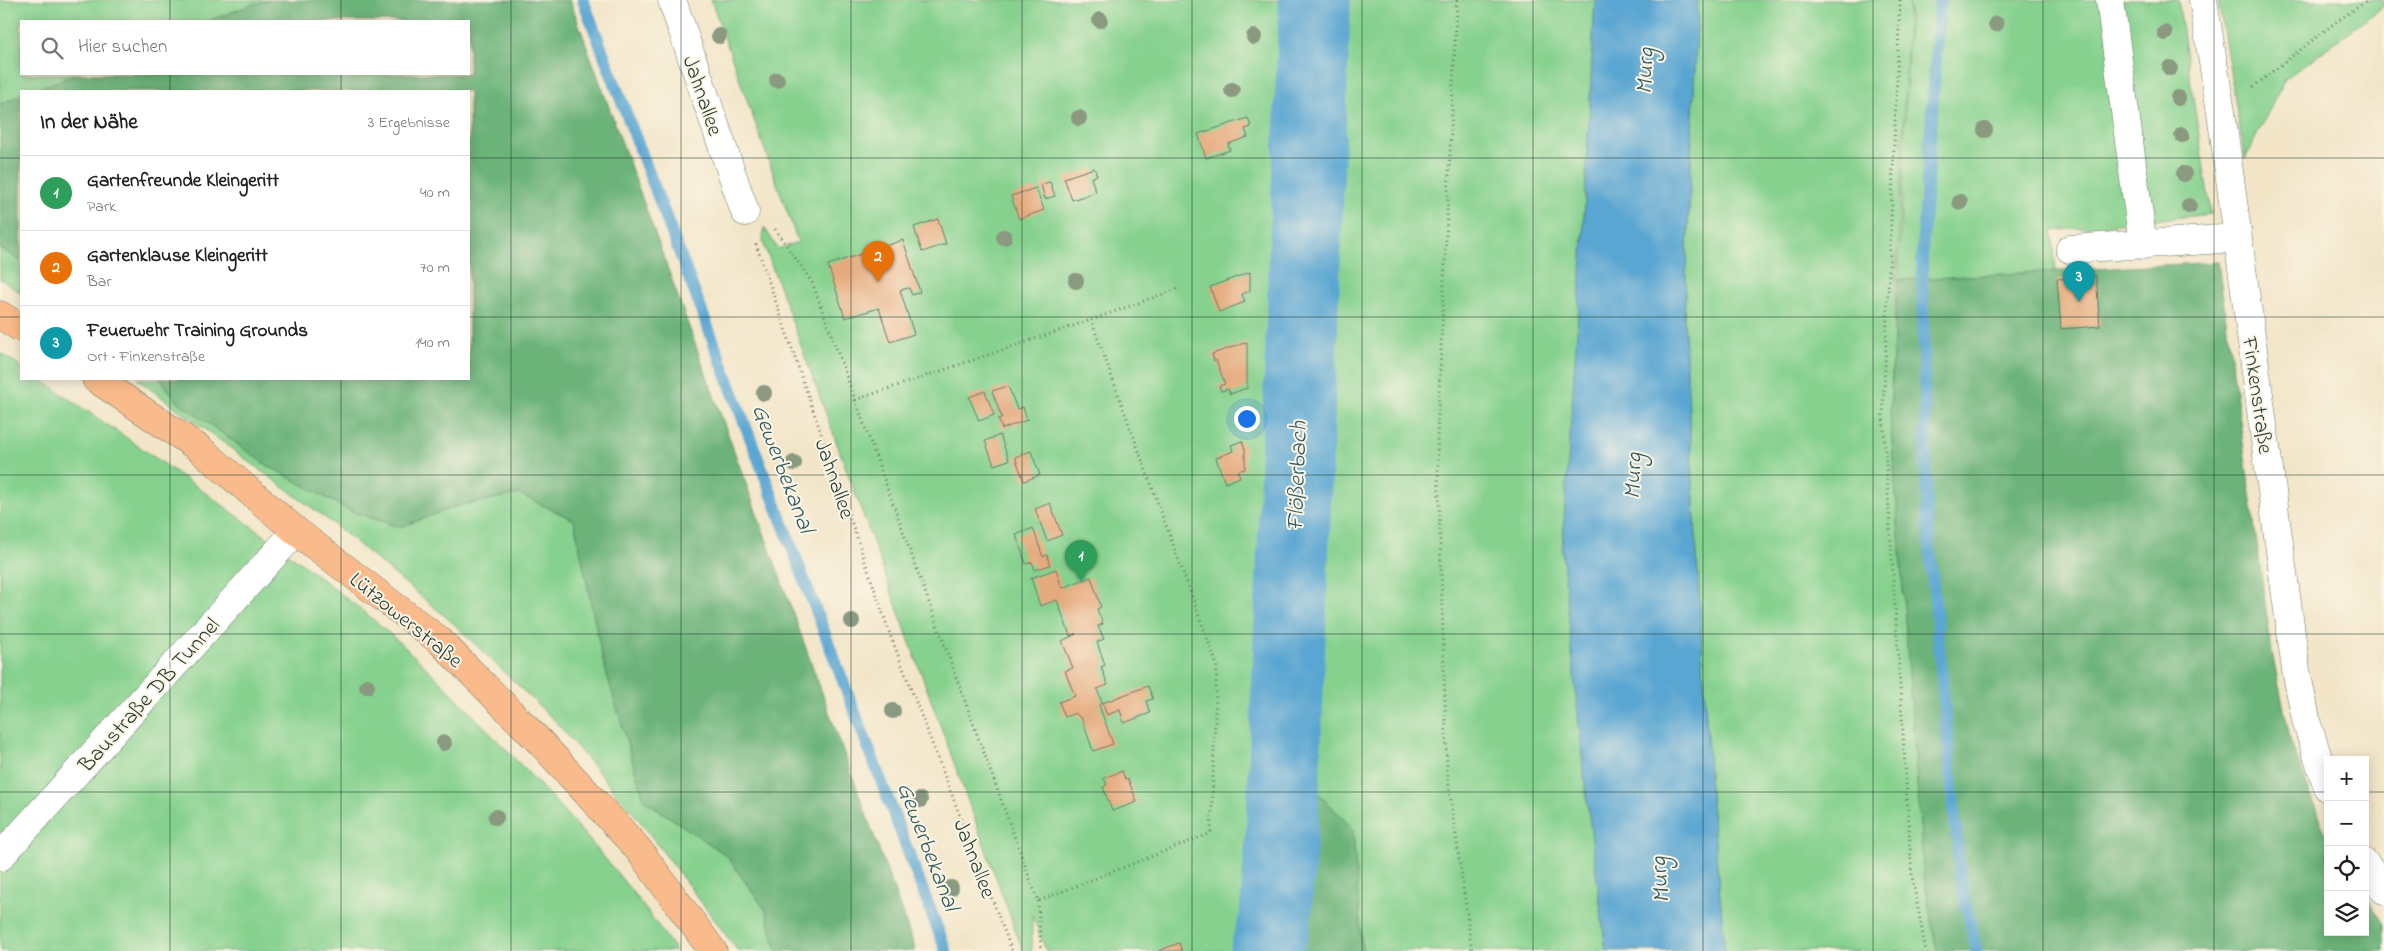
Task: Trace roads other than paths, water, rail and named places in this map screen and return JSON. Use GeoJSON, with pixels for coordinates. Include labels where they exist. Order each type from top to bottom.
{"type":"FeatureCollection","features":[{"type":"Feature","properties":{"kind":"main road"},"geometry":{"type":"LineString","coordinates":[[0,315],[20,327]]}},
{"type":"Feature","properties":{"kind":"main road","name":"Lützowerstraße"},"geometry":{"type":"LineString","coordinates":[[97,380],[200,450],[296,531],[440,641],[521,722],[638,849],[713,951]]}},
{"type":"Feature","properties":{"kind":"street","name":"Jahnallee"},"geometry":{"type":"LineString","coordinates":[[672,0],[745,212]]}},
{"type":"Feature","properties":{"kind":"street"},"geometry":{"type":"LineString","coordinates":[[2110,0],[2143,245]]}},
{"type":"Feature","properties":{"kind":"street","name":"Finkenstraße"},"geometry":{"type":"LineString","coordinates":[[2202,0],[2221,112],[2296,670],[2307,724],[2324,776]]}},
{"type":"Feature","properties":{"kind":"street"},"geometry":{"type":"LineString","coordinates":[[2070,249],[2238,238]]}},
{"type":"Feature","properties":{"kind":"street","name":"Baustraße DB Tunnel"},"geometry":{"type":"LineString","coordinates":[[0,857],[296,531]]}},
{"type":"Feature","properties":{"kind":"street"},"geometry":{"type":"LineString","coordinates":[[2369,869],[2384,890]]}},
{"type":"Feature","properties":{"kind":"water","name":"Murg"},"geometry":{"type":"Polygon","coordinates":[[[1595,0],[1698,0],[1684,320],[1710,792],[1725,951],[1606,951],[1583,767],[1562,549],[1582,258],[1595,0]]]}},
{"type":"Feature","properties":{"kind":"waterway","name":"Gewerbekanal"},"geometry":{"type":"LineString","coordinates":[[583,0],[946,951]]}},
{"type":"Feature","properties":{"kind":"waterway","name":"Flößerbach"},"geometry":{"type":"LineString","coordinates":[[1266,951],[1275,922],[1282,829],[1315,0]]}},
{"type":"Feature","properties":{"kind":"waterway"},"geometry":{"type":"LineString","coordinates":[[1940,0],[1922,253],[1927,517],[1961,884],[1977,951]]}},
{"type":"Feature","properties":{"kind":"place","name":"Gartenklause Kleingeritt"},"geometry":{"type":"Point","coordinates":[878,282]}},
{"type":"Feature","properties":{"kind":"place","name":"Feuerwehr Training Grounds"},"geometry":{"type":"Point","coordinates":[2079,302]}},
{"type":"Feature","properties":{"kind":"place","name":"Gartenfreunde Kleingeritt"},"geometry":{"type":"Point","coordinates":[1081,581]}}]}
